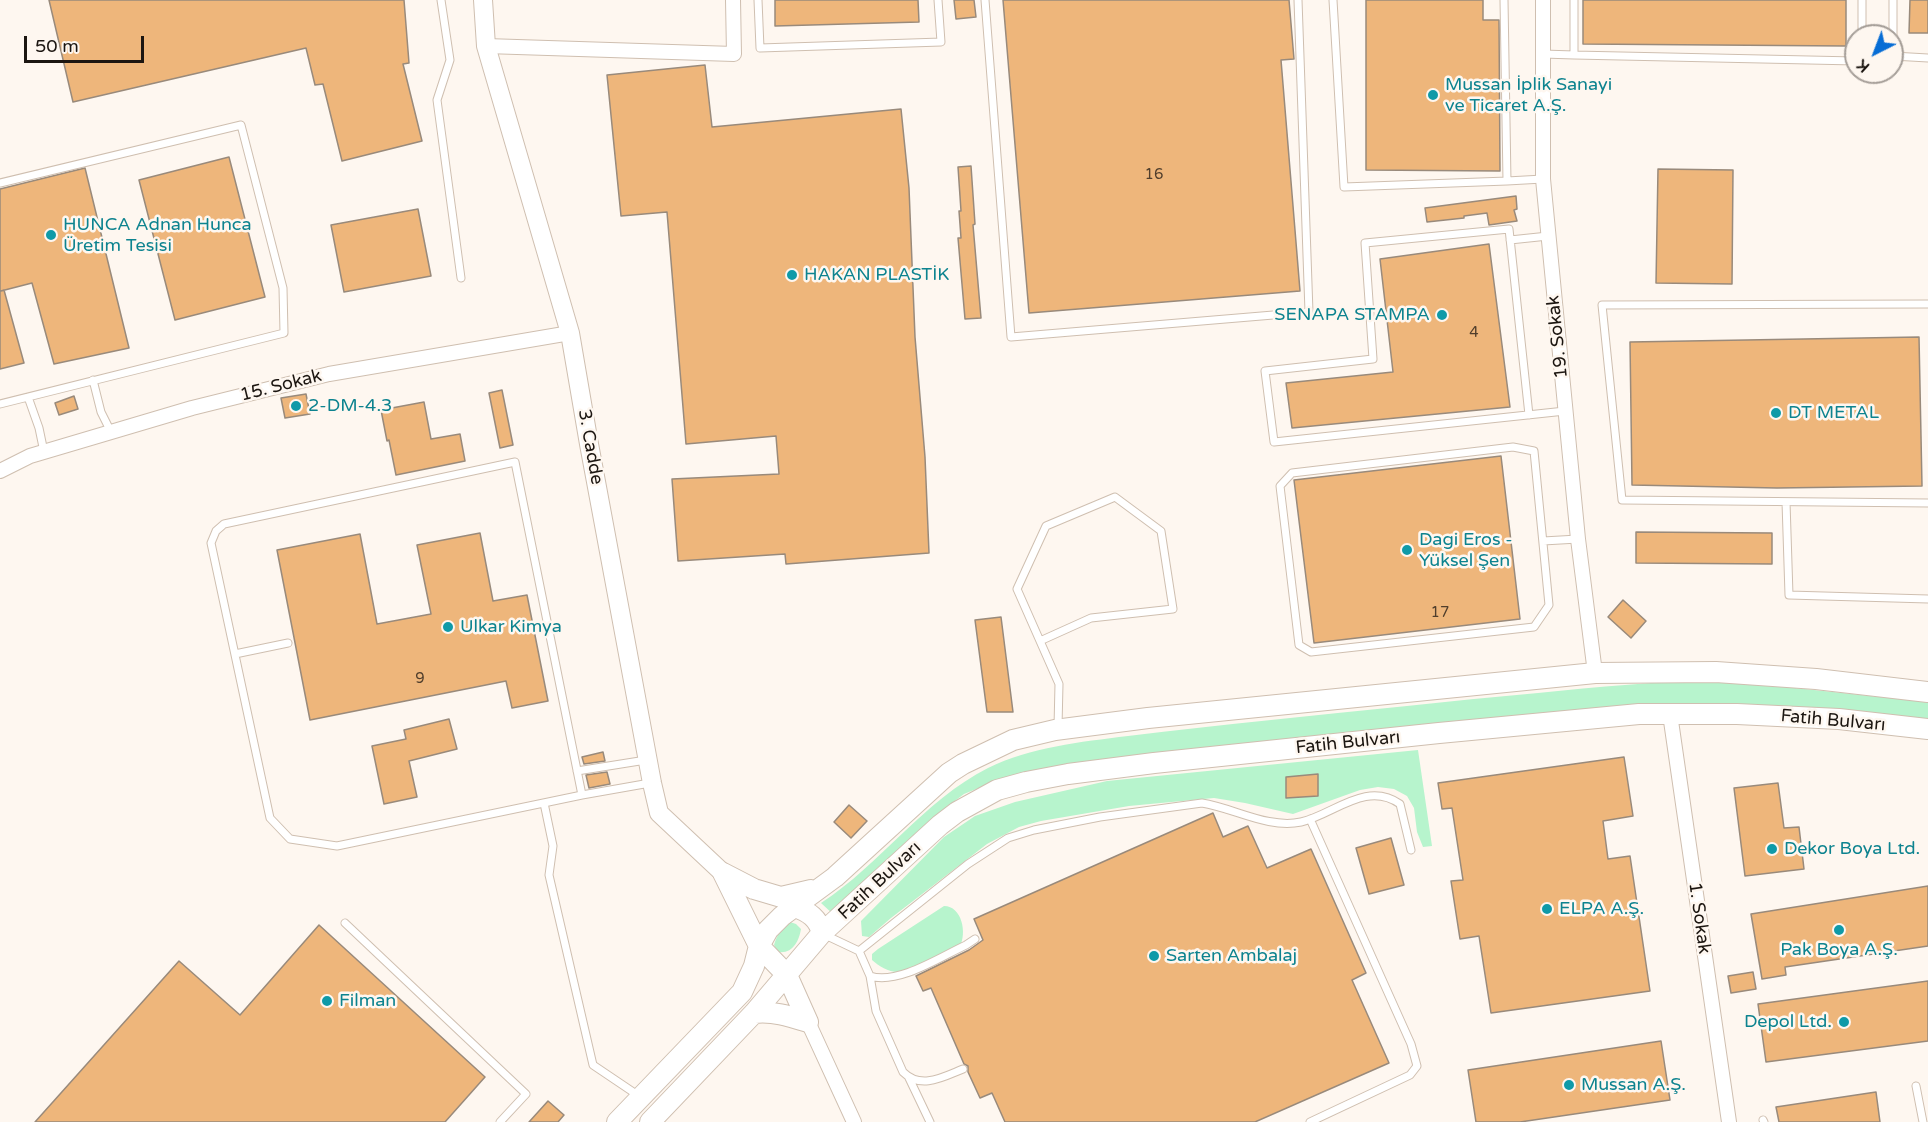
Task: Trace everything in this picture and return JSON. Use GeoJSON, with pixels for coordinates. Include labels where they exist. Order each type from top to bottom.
{"type":"FeatureCollection","features":[{"type":"Feature","properties":{"kind":"main road"},"geometry":{"type":"LineString","coordinates":[[618,1122],[742,992],[754,966],[759,946],[768,930],[782,916],[851,864],[937,783],[963,764],[1013,740],[1058,729],[1148,718],[1595,673],[1716,672],[1816,679],[1928,692]]}},
{"type":"Feature","properties":{"kind":"main road","name":"Fatih Bulvarı"},"geometry":{"type":"LineString","coordinates":[[650,1122],[754,1013],[822,933],[940,825],[957,812],[997,790],[1068,774],[1439,733],[1639,714],[1737,714],[1839,719],[1928,729]]}},
{"type":"Feature","properties":{"kind":"main road"},"geometry":{"type":"LineString","coordinates":[[723,873],[754,890],[781,897],[819,888]]}},
{"type":"Feature","properties":{"kind":"main road"},"geometry":{"type":"LineString","coordinates":[[723,873],[759,946],[788,975],[808,1022]]}},
{"type":"Feature","properties":{"kind":"main road"},"geometry":{"type":"LineString","coordinates":[[795,907],[808,912],[820,924],[822,933]]}},
{"type":"Feature","properties":{"kind":"main road"},"geometry":{"type":"LineString","coordinates":[[754,1013],[768,1011],[781,1013],[808,1022]]}},
{"type":"Feature","properties":{"kind":"street","name":"3. Cadde"},"geometry":{"type":"LineString","coordinates":[[483,0],[486,46],[570,333],[659,813],[723,873]]}},
{"type":"Feature","properties":{"kind":"street"},"geometry":{"type":"LineString","coordinates":[[486,46],[734,54],[733,0]]}},
{"type":"Feature","properties":{"kind":"street","name":"19. Sokak"},"geometry":{"type":"LineString","coordinates":[[1543,0],[1543,179],[1578,539],[1595,673]]}},
{"type":"Feature","properties":{"kind":"street","name":"15. Sokak"},"geometry":{"type":"LineString","coordinates":[[0,471],[30,456],[192,408],[329,374],[570,333]]}},
{"type":"Feature","properties":{"kind":"street","name":"1. Sokak"},"geometry":{"type":"LineString","coordinates":[[1670,714],[1729,1122]]}},
{"type":"Feature","properties":{"kind":"street"},"geometry":{"type":"LineString","coordinates":[[808,1022],[854,1122]]}},
{"type":"Feature","properties":{"kind":"lane"},"geometry":{"type":"LineString","coordinates":[[441,0],[450,60],[437,100],[461,278]]}},
{"type":"Feature","properties":{"kind":"lane"},"geometry":{"type":"LineString","coordinates":[[758,0],[760,48],[941,42],[938,0]]}},
{"type":"Feature","properties":{"kind":"lane"},"geometry":{"type":"LineString","coordinates":[[985,0],[1011,337],[1309,312],[1298,0]]}},
{"type":"Feature","properties":{"kind":"lane"},"geometry":{"type":"LineString","coordinates":[[1333,0],[1344,188],[1543,179]]}},
{"type":"Feature","properties":{"kind":"lane"},"geometry":{"type":"LineString","coordinates":[[1504,0],[1507,181]]}},
{"type":"Feature","properties":{"kind":"lane"},"geometry":{"type":"LineString","coordinates":[[1574,0],[1574,55]]}},
{"type":"Feature","properties":{"kind":"lane"},"geometry":{"type":"LineString","coordinates":[[1862,0],[1862,24]]}},
{"type":"Feature","properties":{"kind":"lane"},"geometry":{"type":"LineString","coordinates":[[1893,0],[1893,56],[1928,58]]}},
{"type":"Feature","properties":{"kind":"lane"},"geometry":{"type":"LineString","coordinates":[[1542,54],[1844,61]]}},
{"type":"Feature","properties":{"kind":"lane"},"geometry":{"type":"LineString","coordinates":[[0,183],[241,125],[283,288],[284,333],[0,404]]}},
{"type":"Feature","properties":{"kind":"lane"},"geometry":{"type":"LineString","coordinates":[[1529,415],[1509,229],[1365,243],[1373,359],[1264,371],[1274,442],[1529,415],[1566,411]]}},
{"type":"Feature","properties":{"kind":"lane"},"geometry":{"type":"LineString","coordinates":[[1510,240],[1548,236]]}},
{"type":"Feature","properties":{"kind":"lane"},"geometry":{"type":"LineString","coordinates":[[1928,304],[1602,305],[1622,500],[1928,503]]}},
{"type":"Feature","properties":{"kind":"lane"},"geometry":{"type":"LineString","coordinates":[[93,380],[101,412],[111,432]]}},
{"type":"Feature","properties":{"kind":"lane"},"geometry":{"type":"LineString","coordinates":[[28,397],[39,428],[44,452]]}},
{"type":"Feature","properties":{"kind":"lane"},"geometry":{"type":"LineString","coordinates":[[1513,447],[1534,451],[1543,541],[1549,605],[1534,627],[1311,652],[1299,645],[1280,486],[1292,473],[1513,447]]}},
{"type":"Feature","properties":{"kind":"lane"},"geometry":{"type":"LineString","coordinates":[[582,795],[515,462],[224,524],[216,531],[211,543],[270,818],[290,839],[337,846],[582,795],[652,783]]}},
{"type":"Feature","properties":{"kind":"lane"},"geometry":{"type":"LineString","coordinates":[[1040,641],[1091,618],[1173,609],[1161,531],[1115,497],[1046,526],[1017,590],[1059,684],[1058,729]]}},
{"type":"Feature","properties":{"kind":"lane"},"geometry":{"type":"LineString","coordinates":[[1786,502],[1789,596],[1928,599]]}},
{"type":"Feature","properties":{"kind":"lane"},"geometry":{"type":"LineString","coordinates":[[1543,541],[1578,539]]}},
{"type":"Feature","properties":{"kind":"lane"},"geometry":{"type":"LineString","coordinates":[[235,654],[288,643]]}},
{"type":"Feature","properties":{"kind":"lane"},"geometry":{"type":"LineString","coordinates":[[576,771],[648,760]]}},
{"type":"Feature","properties":{"kind":"lane"},"geometry":{"type":"LineString","coordinates":[[859,951],[983,853],[1008,838],[1034,830],[1100,817],[1202,803],[1291,824],[1310,819],[1346,802],[1374,797],[1393,799],[1400,804],[1411,850]]}},
{"type":"Feature","properties":{"kind":"lane"},"geometry":{"type":"LineString","coordinates":[[544,803],[553,846],[549,875],[593,1065],[641,1097]]}},
{"type":"Feature","properties":{"kind":"lane"},"geometry":{"type":"LineString","coordinates":[[1310,819],[1411,1044],[1417,1066],[1410,1075],[1310,1122]]}},
{"type":"Feature","properties":{"kind":"lane"},"geometry":{"type":"LineString","coordinates":[[345,923],[526,1094],[500,1122]]}},
{"type":"Feature","properties":{"kind":"lane"},"geometry":{"type":"LineString","coordinates":[[822,933],[859,951],[870,976],[876,1011],[903,1072],[909,1078],[930,1122]]}},
{"type":"Feature","properties":{"kind":"lane"},"geometry":{"type":"LineString","coordinates":[[870,976],[889,979],[902,975],[975,939]]}},
{"type":"Feature","properties":{"kind":"lane"},"geometry":{"type":"LineString","coordinates":[[909,1078],[928,1082],[963,1069]]}},
{"type":"Feature","properties":{"kind":"lane"},"geometry":{"type":"LineString","coordinates":[[1916,1086],[1923,1122]]}},
{"type":"Feature","properties":{"kind":"green space"},"geometry":{"type":"Polygon","coordinates":[[[1719,680],[1928,702],[1928,721],[1788,706],[1736,708],[996,781],[964,794],[948,806],[875,870],[834,915],[821,903],[863,870],[922,815],[965,782],[1004,761],[1039,750],[1146,734],[1404,706],[1628,685],[1719,680]]]}},
{"type":"Feature","properties":{"kind":"green space"},"geometry":{"type":"Polygon","coordinates":[[[1418,750],[1432,846],[1423,847],[1417,832],[1414,808],[1407,796],[1394,789],[1378,787],[1360,790],[1293,814],[1214,798],[1129,806],[1019,827],[987,844],[869,937],[862,936],[861,921],[944,837],[975,816],[1015,802],[1107,781],[1418,750]]]}},
{"type":"Feature","properties":{"kind":"green space"},"geometry":{"type":"Polygon","coordinates":[[[944,906],[955,910],[959,915],[963,928],[960,946],[920,966],[898,972],[887,970],[872,960],[872,954],[878,949],[944,906]]]}},
{"type":"Feature","properties":{"kind":"green space"},"geometry":{"type":"Polygon","coordinates":[[[790,922],[801,929],[799,938],[788,951],[778,952],[774,945],[776,938],[790,922]]]}},
{"type":"Feature","properties":{"kind":"building"},"geometry":{"type":"Polygon","coordinates":[[[49,0],[404,0],[409,63],[403,64],[422,141],[342,161],[323,84],[315,85],[306,48],[73,102],[49,0]]]}},
{"type":"Feature","properties":{"kind":"building"},"geometry":{"type":"Polygon","coordinates":[[[775,0],[918,0],[919,22],[775,26],[775,0]]]}},
{"type":"Feature","properties":{"kind":"building"},"geometry":{"type":"Polygon","coordinates":[[[954,0],[974,0],[976,17],[956,19],[954,0]]]}},
{"type":"Feature","properties":{"kind":"building"},"geometry":{"type":"Polygon","coordinates":[[[1003,0],[1289,0],[1294,59],[1281,60],[1300,291],[1029,313],[1003,0]]]}},
{"type":"Feature","properties":{"kind":"building","name":"Mussan İplik Sanayi ve Ticaret A.Ş."},"geometry":{"type":"Polygon","coordinates":[[[1366,0],[1483,0],[1483,20],[1499,20],[1500,171],[1366,170],[1366,0]]]}},
{"type":"Feature","properties":{"kind":"building"},"geometry":{"type":"Polygon","coordinates":[[[1583,0],[1846,0],[1844,46],[1583,44],[1583,0]]]}},
{"type":"Feature","properties":{"kind":"building"},"geometry":{"type":"Polygon","coordinates":[[[1910,0],[1928,0],[1928,33],[1909,33],[1910,0]]]}},
{"type":"Feature","properties":{"kind":"building"},"geometry":{"type":"Polygon","coordinates":[[[705,65],[712,127],[901,109],[909,188],[915,337],[925,457],[929,553],[786,564],[785,554],[678,561],[672,479],[779,474],[776,436],[686,444],[667,212],[621,216],[607,75],[705,65]]]}},
{"type":"Feature","properties":{"kind":"building"},"geometry":{"type":"Polygon","coordinates":[[[229,157],[265,297],[175,320],[139,180],[229,157]]]}},
{"type":"Feature","properties":{"kind":"building"},"geometry":{"type":"Polygon","coordinates":[[[971,166],[975,224],[973,225],[981,318],[965,319],[958,238],[961,238],[959,211],[961,211],[958,167],[971,166]]]}},
{"type":"Feature","properties":{"kind":"building","name":"HUNCA Adnan Hunca Üretim Tesisi"},"geometry":{"type":"Polygon","coordinates":[[[85,168],[129,348],[54,364],[32,283],[4,290],[24,363],[0,369],[0,189],[85,168]]]}},
{"type":"Feature","properties":{"kind":"building"},"geometry":{"type":"Polygon","coordinates":[[[1658,169],[1733,170],[1732,284],[1656,283],[1658,169]]]}},
{"type":"Feature","properties":{"kind":"building"},"geometry":{"type":"Polygon","coordinates":[[[1516,196],[1517,209],[1514,210],[1517,221],[1489,225],[1487,213],[1427,222],[1425,208],[1516,196]]]}},
{"type":"Feature","properties":{"kind":"building"},"geometry":{"type":"Polygon","coordinates":[[[418,209],[431,276],[344,292],[331,225],[418,209]]]}},
{"type":"Feature","properties":{"kind":"building","name":"SENAPA STAMPA"},"geometry":{"type":"Polygon","coordinates":[[[1489,244],[1510,407],[1292,428],[1286,383],[1393,372],[1380,259],[1489,244]]]}},
{"type":"Feature","properties":{"kind":"building","name":"DT METAL"},"geometry":{"type":"Polygon","coordinates":[[[1919,337],[1922,486],[1777,488],[1632,485],[1630,342],[1919,337]]]}},
{"type":"Feature","properties":{"kind":"building"},"geometry":{"type":"Polygon","coordinates":[[[502,390],[513,445],[500,448],[489,393],[502,390]]]}},
{"type":"Feature","properties":{"kind":"building","name":"2-DM-4.3"},"geometry":{"type":"Polygon","coordinates":[[[306,394],[310,414],[285,418],[281,398],[306,394]]]}},
{"type":"Feature","properties":{"kind":"building"},"geometry":{"type":"Polygon","coordinates":[[[74,396],[78,409],[59,415],[55,403],[74,396]]]}},
{"type":"Feature","properties":{"kind":"building"},"geometry":{"type":"Polygon","coordinates":[[[424,402],[431,439],[460,434],[465,461],[396,475],[381,410],[424,402]]]}},
{"type":"Feature","properties":{"kind":"building","name":"Dagi Eros - Yüksel Şen"},"geometry":{"type":"Polygon","coordinates":[[[1501,456],[1520,619],[1314,643],[1294,480],[1501,456]]]}},
{"type":"Feature","properties":{"kind":"building"},"geometry":{"type":"Polygon","coordinates":[[[1636,532],[1772,533],[1772,564],[1636,563],[1636,532]]]}},
{"type":"Feature","properties":{"kind":"building","name":"Ulkar Kimya"},"geometry":{"type":"Polygon","coordinates":[[[480,533],[493,601],[527,595],[548,701],[512,708],[506,681],[310,720],[277,550],[360,534],[377,624],[431,614],[417,545],[480,533]]]}},
{"type":"Feature","properties":{"kind":"building"},"geometry":{"type":"Polygon","coordinates":[[[1623,600],[1646,621],[1631,638],[1608,617],[1623,600]]]}},
{"type":"Feature","properties":{"kind":"building"},"geometry":{"type":"Polygon","coordinates":[[[1001,617],[1013,712],[987,712],[975,620],[1001,617]]]}},
{"type":"Feature","properties":{"kind":"building"},"geometry":{"type":"Polygon","coordinates":[[[449,719],[457,749],[409,761],[417,797],[384,804],[372,746],[406,739],[404,730],[449,719]]]}},
{"type":"Feature","properties":{"kind":"building"},"geometry":{"type":"Polygon","coordinates":[[[603,752],[605,761],[584,764],[582,757],[603,752]]]}},
{"type":"Feature","properties":{"kind":"building"},"geometry":{"type":"Polygon","coordinates":[[[1624,757],[1633,816],[1603,821],[1608,859],[1630,856],[1650,991],[1491,1013],[1479,936],[1460,939],[1451,881],[1463,880],[1452,808],[1442,809],[1438,783],[1624,757]]]}},
{"type":"Feature","properties":{"kind":"building"},"geometry":{"type":"Polygon","coordinates":[[[607,772],[610,784],[589,788],[586,775],[607,772]]]}},
{"type":"Feature","properties":{"kind":"building"},"geometry":{"type":"Polygon","coordinates":[[[1318,774],[1318,796],[1286,798],[1286,777],[1318,774]]]}},
{"type":"Feature","properties":{"kind":"building","name":"Dekor Boya Ltd."},"geometry":{"type":"Polygon","coordinates":[[[1778,783],[1784,828],[1799,827],[1804,869],[1745,876],[1734,788],[1778,783]]]}},
{"type":"Feature","properties":{"kind":"building"},"geometry":{"type":"Polygon","coordinates":[[[849,805],[867,821],[851,838],[834,822],[849,805]]]}},
{"type":"Feature","properties":{"kind":"building","name":"Sarten Ambalaj"},"geometry":{"type":"Polygon","coordinates":[[[1213,813],[1223,837],[1248,826],[1267,868],[1311,849],[1366,973],[1352,980],[1389,1063],[1255,1122],[1005,1122],[992,1093],[980,1098],[968,1072],[968,1066],[964,1064],[931,988],[923,991],[916,976],[969,950],[983,940],[974,919],[1213,813]]]}},
{"type":"Feature","properties":{"kind":"building"},"geometry":{"type":"Polygon","coordinates":[[[1391,838],[1404,885],[1369,894],[1356,848],[1391,838]]]}},
{"type":"Feature","properties":{"kind":"building","name":"Pak Boya A.Ş."},"geometry":{"type":"Polygon","coordinates":[[[1928,886],[1928,946],[1785,967],[1786,975],[1762,979],[1751,914],[1928,886]]]}},
{"type":"Feature","properties":{"kind":"building","name":"Filman"},"geometry":{"type":"Polygon","coordinates":[[[319,925],[485,1077],[445,1122],[35,1122],[179,961],[240,1015],[319,925]]]}},
{"type":"Feature","properties":{"kind":"building"},"geometry":{"type":"Polygon","coordinates":[[[1753,972],[1756,989],[1731,993],[1728,976],[1753,972]]]}},
{"type":"Feature","properties":{"kind":"building","name":"Depol Ltd."},"geometry":{"type":"Polygon","coordinates":[[[1928,981],[1928,1041],[1766,1062],[1758,1004],[1928,981]]]}},
{"type":"Feature","properties":{"kind":"building","name":"Mussan A.Ş."},"geometry":{"type":"Polygon","coordinates":[[[1661,1041],[1670,1100],[1520,1122],[1476,1122],[1468,1070],[1661,1041]]]}},
{"type":"Feature","properties":{"kind":"building"},"geometry":{"type":"Polygon","coordinates":[[[1876,1092],[1880,1122],[1779,1122],[1776,1107],[1876,1092]]]}},
{"type":"Feature","properties":{"kind":"building"},"geometry":{"type":"Polygon","coordinates":[[[548,1101],[564,1115],[558,1122],[529,1122],[548,1101]]]}},
{"type":"Feature","properties":{"kind":"place","name":"Mussan İplik Sanayi ve Ticaret A.Ş."},"geometry":{"type":"Point","coordinates":[1433,95]}},
{"type":"Feature","properties":{"kind":"place","name":"HUNCA Adnan Hunca Üretim Tesisi"},"geometry":{"type":"Point","coordinates":[51,235]}},
{"type":"Feature","properties":{"kind":"place","name":"HAKAN PLASTİK"},"geometry":{"type":"Point","coordinates":[792,275]}},
{"type":"Feature","properties":{"kind":"place","name":"SENAPA STAMPA"},"geometry":{"type":"Point","coordinates":[1442,315]}},
{"type":"Feature","properties":{"kind":"place","name":"2-DM-4.3"},"geometry":{"type":"Point","coordinates":[296,406]}},
{"type":"Feature","properties":{"kind":"place","name":"DT METAL"},"geometry":{"type":"Point","coordinates":[1776,413]}},
{"type":"Feature","properties":{"kind":"place","name":"Dagi Eros - Yüksel Şen"},"geometry":{"type":"Point","coordinates":[1407,550]}},
{"type":"Feature","properties":{"kind":"place","name":"Ulkar Kimya"},"geometry":{"type":"Point","coordinates":[448,627]}},
{"type":"Feature","properties":{"kind":"place","name":"Dekor Boya Ltd."},"geometry":{"type":"Point","coordinates":[1772,849]}},
{"type":"Feature","properties":{"kind":"place","name":"ELPA A.Ş."},"geometry":{"type":"Point","coordinates":[1547,909]}},
{"type":"Feature","properties":{"kind":"place","name":"Pak Boya A.Ş."},"geometry":{"type":"Point","coordinates":[1839,930]}},
{"type":"Feature","properties":{"kind":"place","name":"Sarten Ambalaj"},"geometry":{"type":"Point","coordinates":[1154,956]}},
{"type":"Feature","properties":{"kind":"place","name":"Filman"},"geometry":{"type":"Point","coordinates":[327,1001]}},
{"type":"Feature","properties":{"kind":"place","name":"Depol Ltd."},"geometry":{"type":"Point","coordinates":[1844,1022]}},
{"type":"Feature","properties":{"kind":"place","name":"Mussan A.Ş."},"geometry":{"type":"Point","coordinates":[1569,1085]}}]}
